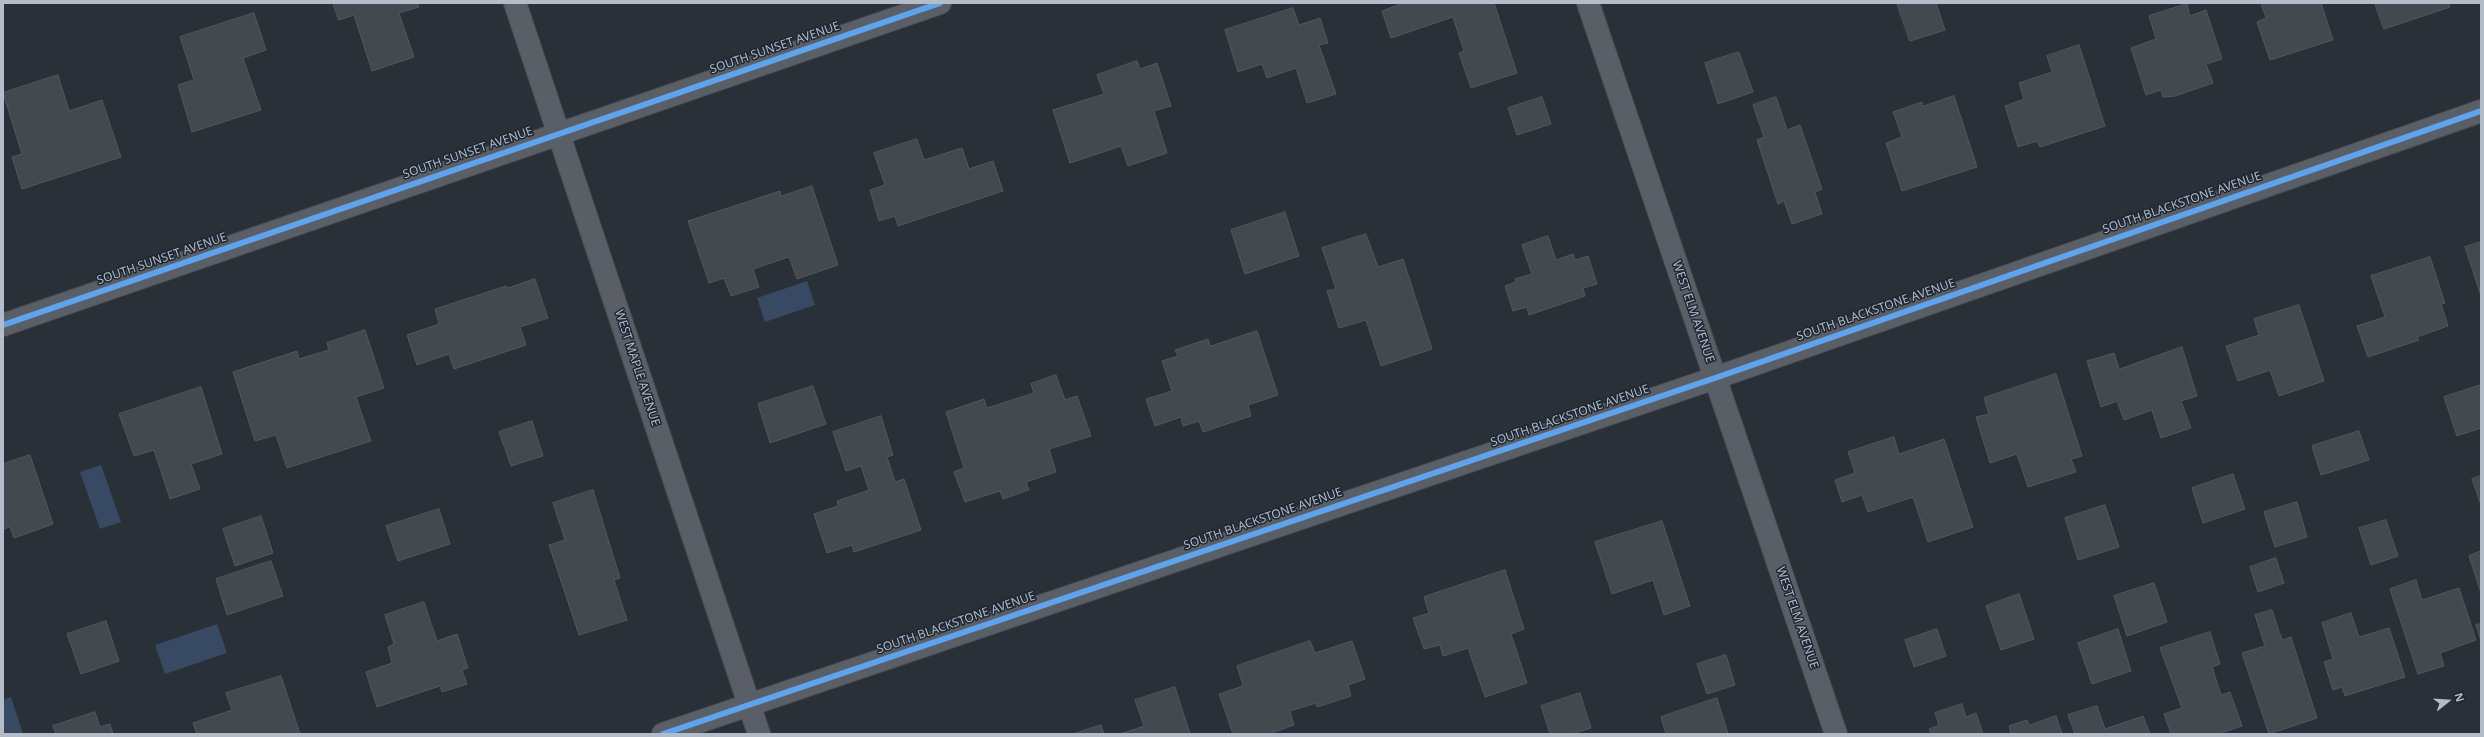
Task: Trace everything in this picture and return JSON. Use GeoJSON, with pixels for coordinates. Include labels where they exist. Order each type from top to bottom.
{"type":"FeatureCollection","features":[{"type":"Feature","properties":{"kind":"street","name":"WEST MAPLE AVENUE"},"geometry":{"type":"LineString","coordinates":[[514,3],[559,134],[758,734]]}},
{"type":"Feature","properties":{"kind":"street","name":"SOUTH SUNSET AVENUE"},"geometry":{"type":"LineString","coordinates":[[3,325],[940,3]]}},
{"type":"Feature","properties":{"kind":"street","name":"WEST ELM AVENUE"},"geometry":{"type":"LineString","coordinates":[[1588,3],[1836,734]]}},
{"type":"Feature","properties":{"kind":"street","name":"SOUTH BLACKSTONE AVENUE"},"geometry":{"type":"LineString","coordinates":[[663,734],[1715,378],[2481,111]]}},
{"type":"Feature","properties":{"kind":"water"},"geometry":{"type":"Polygon","coordinates":[[[807,281],[815,305],[765,322],[757,298],[807,281]]]}},
{"type":"Feature","properties":{"kind":"water"},"geometry":{"type":"Polygon","coordinates":[[[101,465],[121,522],[100,529],[80,472],[101,465]]]}},
{"type":"Feature","properties":{"kind":"water"},"geometry":{"type":"Polygon","coordinates":[[[217,624],[227,653],[165,674],[155,645],[217,624]]]}},
{"type":"Feature","properties":{"kind":"water"},"geometry":{"type":"Polygon","coordinates":[[[11,697],[23,734],[3,734],[3,700],[11,697]]]}},
{"type":"Feature","properties":{"kind":"building"},"geometry":{"type":"Polygon","coordinates":[[[333,3],[417,3],[419,7],[399,13],[414,57],[372,71],[354,15],[339,20],[333,3]]]}},
{"type":"Feature","properties":{"kind":"building"},"geometry":{"type":"Polygon","coordinates":[[[1403,3],[1494,3],[1517,73],[1471,88],[1459,53],[1464,51],[1453,17],[1391,38],[1382,11],[1403,3]]]}},
{"type":"Feature","properties":{"kind":"building"},"geometry":{"type":"Polygon","coordinates":[[[1897,3],[1936,3],[1945,30],[1910,41],[1897,3]]]}},
{"type":"Feature","properties":{"kind":"building"},"geometry":{"type":"Polygon","coordinates":[[[2261,3],[2321,3],[2333,40],[2270,60],[2257,22],[2266,18],[2261,3]]]}},
{"type":"Feature","properties":{"kind":"building"},"geometry":{"type":"Polygon","coordinates":[[[2375,3],[2449,3],[2450,7],[2384,29],[2375,3]]]}},
{"type":"Feature","properties":{"kind":"building"},"geometry":{"type":"Polygon","coordinates":[[[2187,4],[2190,16],[2206,10],[2222,59],[2206,64],[2213,83],[2175,96],[2163,97],[2161,90],[2146,95],[2131,48],[2156,39],[2149,16],[2187,4]]]}},
{"type":"Feature","properties":{"kind":"building"},"geometry":{"type":"Polygon","coordinates":[[[1293,8],[1299,25],[1320,18],[1328,43],[1319,45],[1336,94],[1307,103],[1296,68],[1267,78],[1262,64],[1238,72],[1225,30],[1293,8]]]}},
{"type":"Feature","properties":{"kind":"building"},"geometry":{"type":"Polygon","coordinates":[[[254,13],[266,50],[243,58],[261,110],[192,132],[178,85],[194,80],[180,37],[254,13]]]}},
{"type":"Feature","properties":{"kind":"building"},"geometry":{"type":"Polygon","coordinates":[[[2079,45],[2105,126],[2040,147],[2037,141],[2018,147],[2005,106],[2024,99],[2019,83],[2052,72],[2047,56],[2079,45]]]}},
{"type":"Feature","properties":{"kind":"building"},"geometry":{"type":"Polygon","coordinates":[[[1739,52],[1753,92],[1718,104],[1705,63],[1739,52]]]}},
{"type":"Feature","properties":{"kind":"building"},"geometry":{"type":"Polygon","coordinates":[[[1137,61],[1140,69],[1157,63],[1171,106],[1154,111],[1167,153],[1128,166],[1121,146],[1070,163],[1053,110],[1104,94],[1097,75],[1137,61]]]}},
{"type":"Feature","properties":{"kind":"building"},"geometry":{"type":"Polygon","coordinates":[[[58,75],[69,111],[102,100],[121,157],[22,189],[12,157],[22,154],[3,93],[58,75]]]}},
{"type":"Feature","properties":{"kind":"building"},"geometry":{"type":"Polygon","coordinates":[[[1954,96],[1977,167],[1902,191],[1886,143],[1902,137],[1893,112],[1922,102],[1923,106],[1954,96]]]}},
{"type":"Feature","properties":{"kind":"building"},"geometry":{"type":"Polygon","coordinates":[[[1542,97],[1551,124],[1517,135],[1508,108],[1542,97]]]}},
{"type":"Feature","properties":{"kind":"building"},"geometry":{"type":"Polygon","coordinates":[[[1776,97],[1787,130],[1800,125],[1822,189],[1815,192],[1822,214],[1792,224],[1784,201],[1778,204],[1757,140],[1764,137],[1753,105],[1776,97]]]}},
{"type":"Feature","properties":{"kind":"building"},"geometry":{"type":"Polygon","coordinates":[[[917,139],[924,160],[962,148],[969,169],[993,161],[1003,191],[898,226],[895,216],[879,221],[870,190],[885,185],[874,153],[917,139]]]}},
{"type":"Feature","properties":{"kind":"building"},"geometry":{"type":"Polygon","coordinates":[[[812,186],[838,265],[797,279],[789,257],[753,269],[759,287],[731,296],[724,278],[709,283],[688,221],[780,191],[781,196],[812,186]]]}},
{"type":"Feature","properties":{"kind":"building"},"geometry":{"type":"Polygon","coordinates":[[[1285,212],[1299,256],[1245,274],[1231,230],[1285,212]]]}},
{"type":"Feature","properties":{"kind":"building"},"geometry":{"type":"Polygon","coordinates":[[[1366,234],[1378,267],[1403,259],[1432,349],[1381,366],[1366,320],[1339,328],[1327,291],[1336,289],[1322,248],[1366,234]]]}},
{"type":"Feature","properties":{"kind":"building"},"geometry":{"type":"Polygon","coordinates":[[[1548,236],[1556,260],[1573,254],[1575,260],[1588,256],[1597,284],[1583,288],[1585,296],[1529,315],[1527,307],[1513,311],[1505,286],[1516,282],[1515,279],[1532,274],[1522,245],[1548,236]]]}},
{"type":"Feature","properties":{"kind":"building"},"geometry":{"type":"Polygon","coordinates":[[[2481,242],[2481,296],[2465,247],[2481,242]]]}},
{"type":"Feature","properties":{"kind":"building"},"geometry":{"type":"Polygon","coordinates":[[[2430,257],[2445,303],[2441,304],[2448,326],[2417,337],[2419,340],[2368,357],[2357,326],[2385,317],[2371,276],[2430,257]]]}},
{"type":"Feature","properties":{"kind":"building"},"geometry":{"type":"Polygon","coordinates":[[[535,279],[548,318],[520,327],[526,345],[454,369],[449,354],[417,365],[407,335],[439,324],[435,309],[506,286],[507,288],[535,279]]]}},
{"type":"Feature","properties":{"kind":"building"},"geometry":{"type":"Polygon","coordinates":[[[2299,305],[2324,381],[2279,396],[2270,370],[2238,381],[2226,346],[2259,335],[2254,319],[2299,305]]]}},
{"type":"Feature","properties":{"kind":"building"},"geometry":{"type":"Polygon","coordinates":[[[365,330],[384,388],[356,397],[371,441],[287,468],[276,435],[255,441],[233,372],[297,351],[299,359],[329,350],[327,343],[365,330]]]}},
{"type":"Feature","properties":{"kind":"building"},"geometry":{"type":"Polygon","coordinates":[[[1257,331],[1278,395],[1248,405],[1251,416],[1203,432],[1199,421],[1183,426],[1181,417],[1155,426],[1146,399],[1172,391],[1162,361],[1178,356],[1175,350],[1208,339],[1210,346],[1257,331]]]}},
{"type":"Feature","properties":{"kind":"building"},"geometry":{"type":"Polygon","coordinates":[[[2182,347],[2197,396],[2181,401],[2191,428],[2161,438],[2152,410],[2124,420],[2117,401],[2101,407],[2087,361],[2114,353],[2119,369],[2182,347]]]}},
{"type":"Feature","properties":{"kind":"building"},"geometry":{"type":"Polygon","coordinates":[[[2056,374],[2082,456],[2071,459],[2076,472],[2028,487],[2017,454],[1990,463],[1976,417],[1989,414],[1984,398],[2056,374]]]}},
{"type":"Feature","properties":{"kind":"building"},"geometry":{"type":"Polygon","coordinates":[[[1056,375],[1065,400],[1077,396],[1091,436],[1049,449],[1056,472],[1026,482],[1029,490],[1003,499],[1000,491],[965,502],[954,472],[964,468],[946,412],[984,399],[987,408],[1034,393],[1031,384],[1056,375]]]}},
{"type":"Feature","properties":{"kind":"building"},"geometry":{"type":"Polygon","coordinates":[[[2481,385],[2481,428],[2457,436],[2444,397],[2481,385]]]}},
{"type":"Feature","properties":{"kind":"building"},"geometry":{"type":"Polygon","coordinates":[[[813,386],[826,424],[770,443],[758,404],[813,386]]]}},
{"type":"Feature","properties":{"kind":"building"},"geometry":{"type":"Polygon","coordinates":[[[201,387],[222,454],[191,464],[200,489],[170,499],[154,450],[134,456],[119,414],[201,387]]]}},
{"type":"Feature","properties":{"kind":"building"},"geometry":{"type":"Polygon","coordinates":[[[881,416],[893,455],[887,457],[895,482],[904,479],[921,530],[854,552],[852,545],[827,553],[814,514],[838,506],[837,501],[869,490],[861,466],[846,471],[833,432],[881,416]]]}},
{"type":"Feature","properties":{"kind":"building"},"geometry":{"type":"Polygon","coordinates":[[[532,421],[543,456],[511,466],[499,432],[532,421]]]}},
{"type":"Feature","properties":{"kind":"building"},"geometry":{"type":"Polygon","coordinates":[[[2359,431],[2369,460],[2321,475],[2312,446],[2359,431]]]}},
{"type":"Feature","properties":{"kind":"building"},"geometry":{"type":"Polygon","coordinates":[[[1894,437],[1899,454],[1944,439],[1973,527],[1928,542],[1913,497],[1868,512],[1862,495],[1842,502],[1835,480],[1855,473],[1848,452],[1894,437]]]}},
{"type":"Feature","properties":{"kind":"building"},"geometry":{"type":"Polygon","coordinates":[[[30,455],[53,524],[14,538],[10,527],[3,529],[3,464],[30,455]]]}},
{"type":"Feature","properties":{"kind":"building"},"geometry":{"type":"Polygon","coordinates":[[[2233,474],[2245,509],[2203,523],[2192,488],[2233,474]]]}},
{"type":"Feature","properties":{"kind":"building"},"geometry":{"type":"Polygon","coordinates":[[[2481,476],[2481,505],[2472,479],[2481,476]]]}},
{"type":"Feature","properties":{"kind":"building"},"geometry":{"type":"Polygon","coordinates":[[[593,490],[620,578],[614,580],[627,620],[579,635],[549,545],[565,540],[553,503],[593,490]]]}},
{"type":"Feature","properties":{"kind":"building"},"geometry":{"type":"Polygon","coordinates":[[[2297,502],[2307,537],[2275,547],[2264,512],[2297,502]]]}},
{"type":"Feature","properties":{"kind":"building"},"geometry":{"type":"Polygon","coordinates":[[[2105,505],[2119,547],[2078,560],[2065,518],[2105,505]]]}},
{"type":"Feature","properties":{"kind":"building"},"geometry":{"type":"Polygon","coordinates":[[[439,509],[450,544],[398,561],[386,526],[439,509]]]}},
{"type":"Feature","properties":{"kind":"building"},"geometry":{"type":"Polygon","coordinates":[[[261,516],[273,553],[235,566],[223,529],[261,516]]]}},
{"type":"Feature","properties":{"kind":"building"},"geometry":{"type":"Polygon","coordinates":[[[2386,520],[2398,556],[2371,565],[2359,528],[2386,520]]]}},
{"type":"Feature","properties":{"kind":"building"},"geometry":{"type":"Polygon","coordinates":[[[1662,521],[1690,606],[1664,615],[1653,580],[1612,594],[1595,542],[1662,521]]]}},
{"type":"Feature","properties":{"kind":"building"},"geometry":{"type":"Polygon","coordinates":[[[2481,551],[2481,593],[2469,556],[2481,551]]]}},
{"type":"Feature","properties":{"kind":"building"},"geometry":{"type":"Polygon","coordinates":[[[2276,558],[2284,583],[2258,592],[2250,567],[2276,558]]]}},
{"type":"Feature","properties":{"kind":"building"},"geometry":{"type":"Polygon","coordinates":[[[271,561],[283,596],[227,615],[216,579],[271,561]]]}},
{"type":"Feature","properties":{"kind":"building"},"geometry":{"type":"Polygon","coordinates":[[[1505,570],[1524,629],[1511,634],[1527,683],[1485,697],[1468,648],[1443,656],[1440,645],[1424,649],[1413,618],[1429,613],[1424,597],[1505,570]]]}},
{"type":"Feature","properties":{"kind":"building"},"geometry":{"type":"Polygon","coordinates":[[[2416,580],[2422,600],[2459,588],[2476,640],[2440,653],[2444,666],[2418,674],[2390,589],[2416,580]]]}},
{"type":"Feature","properties":{"kind":"building"},"geometry":{"type":"Polygon","coordinates":[[[2154,583],[2167,622],[2127,636],[2114,596],[2154,583]]]}},
{"type":"Feature","properties":{"kind":"building"},"geometry":{"type":"Polygon","coordinates":[[[2019,594],[2034,639],[2001,650],[1986,606],[2019,594]]]}},
{"type":"Feature","properties":{"kind":"building"},"geometry":{"type":"Polygon","coordinates":[[[424,602],[437,641],[457,634],[468,668],[462,670],[467,684],[442,692],[440,686],[377,707],[366,672],[392,663],[388,647],[394,644],[385,615],[424,602]]]}},
{"type":"Feature","properties":{"kind":"building"},"geometry":{"type":"Polygon","coordinates":[[[2272,610],[2282,640],[2291,637],[2317,718],[2269,734],[2242,653],[2265,646],[2255,615],[2272,610]]]}},
{"type":"Feature","properties":{"kind":"building"},"geometry":{"type":"Polygon","coordinates":[[[2351,613],[2359,637],[2389,628],[2405,677],[2345,696],[2342,687],[2333,690],[2324,662],[2333,659],[2322,623],[2351,613]]]}},
{"type":"Feature","properties":{"kind":"building"},"geometry":{"type":"Polygon","coordinates":[[[106,621],[119,661],[81,674],[67,634],[106,621]]]}},
{"type":"Feature","properties":{"kind":"building"},"geometry":{"type":"Polygon","coordinates":[[[2481,624],[2481,641],[2476,625],[2481,624]]]}},
{"type":"Feature","properties":{"kind":"building"},"geometry":{"type":"Polygon","coordinates":[[[1937,629],[1946,656],[1914,667],[1905,640],[1937,629]]]}},
{"type":"Feature","properties":{"kind":"building"},"geometry":{"type":"Polygon","coordinates":[[[2118,629],[2131,671],[2092,684],[2078,643],[2118,629]]]}},
{"type":"Feature","properties":{"kind":"building"},"geometry":{"type":"Polygon","coordinates":[[[2210,632],[2220,664],[2212,667],[2221,695],[2230,692],[2242,726],[2218,734],[2171,734],[2164,714],[2182,708],[2160,648],[2210,632]]]}},
{"type":"Feature","properties":{"kind":"building"},"geometry":{"type":"Polygon","coordinates":[[[1310,641],[1315,653],[1352,641],[1365,679],[1348,685],[1351,696],[1317,707],[1316,703],[1290,711],[1294,725],[1269,734],[1233,734],[1219,694],[1243,686],[1237,666],[1310,641]]]}},
{"type":"Feature","properties":{"kind":"building"},"geometry":{"type":"Polygon","coordinates":[[[1726,655],[1735,685],[1707,694],[1697,664],[1726,655]]]}},
{"type":"Feature","properties":{"kind":"building"},"geometry":{"type":"Polygon","coordinates":[[[281,676],[300,734],[197,734],[193,723],[232,710],[226,693],[281,676]]]}},
{"type":"Feature","properties":{"kind":"building"},"geometry":{"type":"Polygon","coordinates":[[[1175,687],[1190,734],[1120,734],[1144,726],[1135,700],[1175,687]]]}},
{"type":"Feature","properties":{"kind":"building"},"geometry":{"type":"Polygon","coordinates":[[[1580,693],[1591,728],[1572,734],[1550,734],[1541,706],[1580,693]]]}},
{"type":"Feature","properties":{"kind":"building"},"geometry":{"type":"Polygon","coordinates":[[[1717,698],[1728,734],[1666,734],[1661,717],[1717,698]]]}},
{"type":"Feature","properties":{"kind":"building"},"geometry":{"type":"Polygon","coordinates":[[[1962,704],[1966,717],[1976,713],[1983,734],[1931,734],[1929,729],[1939,725],[1935,713],[1962,704]]]}},
{"type":"Feature","properties":{"kind":"building"},"geometry":{"type":"Polygon","coordinates":[[[2097,706],[2105,729],[2143,716],[2150,734],[2075,734],[2068,715],[2097,706]]]}},
{"type":"Feature","properties":{"kind":"building"},"geometry":{"type":"Polygon","coordinates":[[[95,712],[100,727],[110,724],[113,734],[56,734],[53,726],[95,712]]]}},
{"type":"Feature","properties":{"kind":"building"},"geometry":{"type":"Polygon","coordinates":[[[2056,716],[2062,734],[2011,734],[2009,726],[2027,720],[2029,725],[2056,716]]]}},
{"type":"Feature","properties":{"kind":"building"},"geometry":{"type":"Polygon","coordinates":[[[1101,725],[1104,734],[1073,734],[1101,725]]]}},
{"type":"Feature","properties":{"kind":"cycle path"},"geometry":{"type":"LineString","coordinates":[[3,325],[940,3]]}},
{"type":"Feature","properties":{"kind":"cycle path"},"geometry":{"type":"LineString","coordinates":[[663,734],[1715,378],[2481,111]]}}]}
